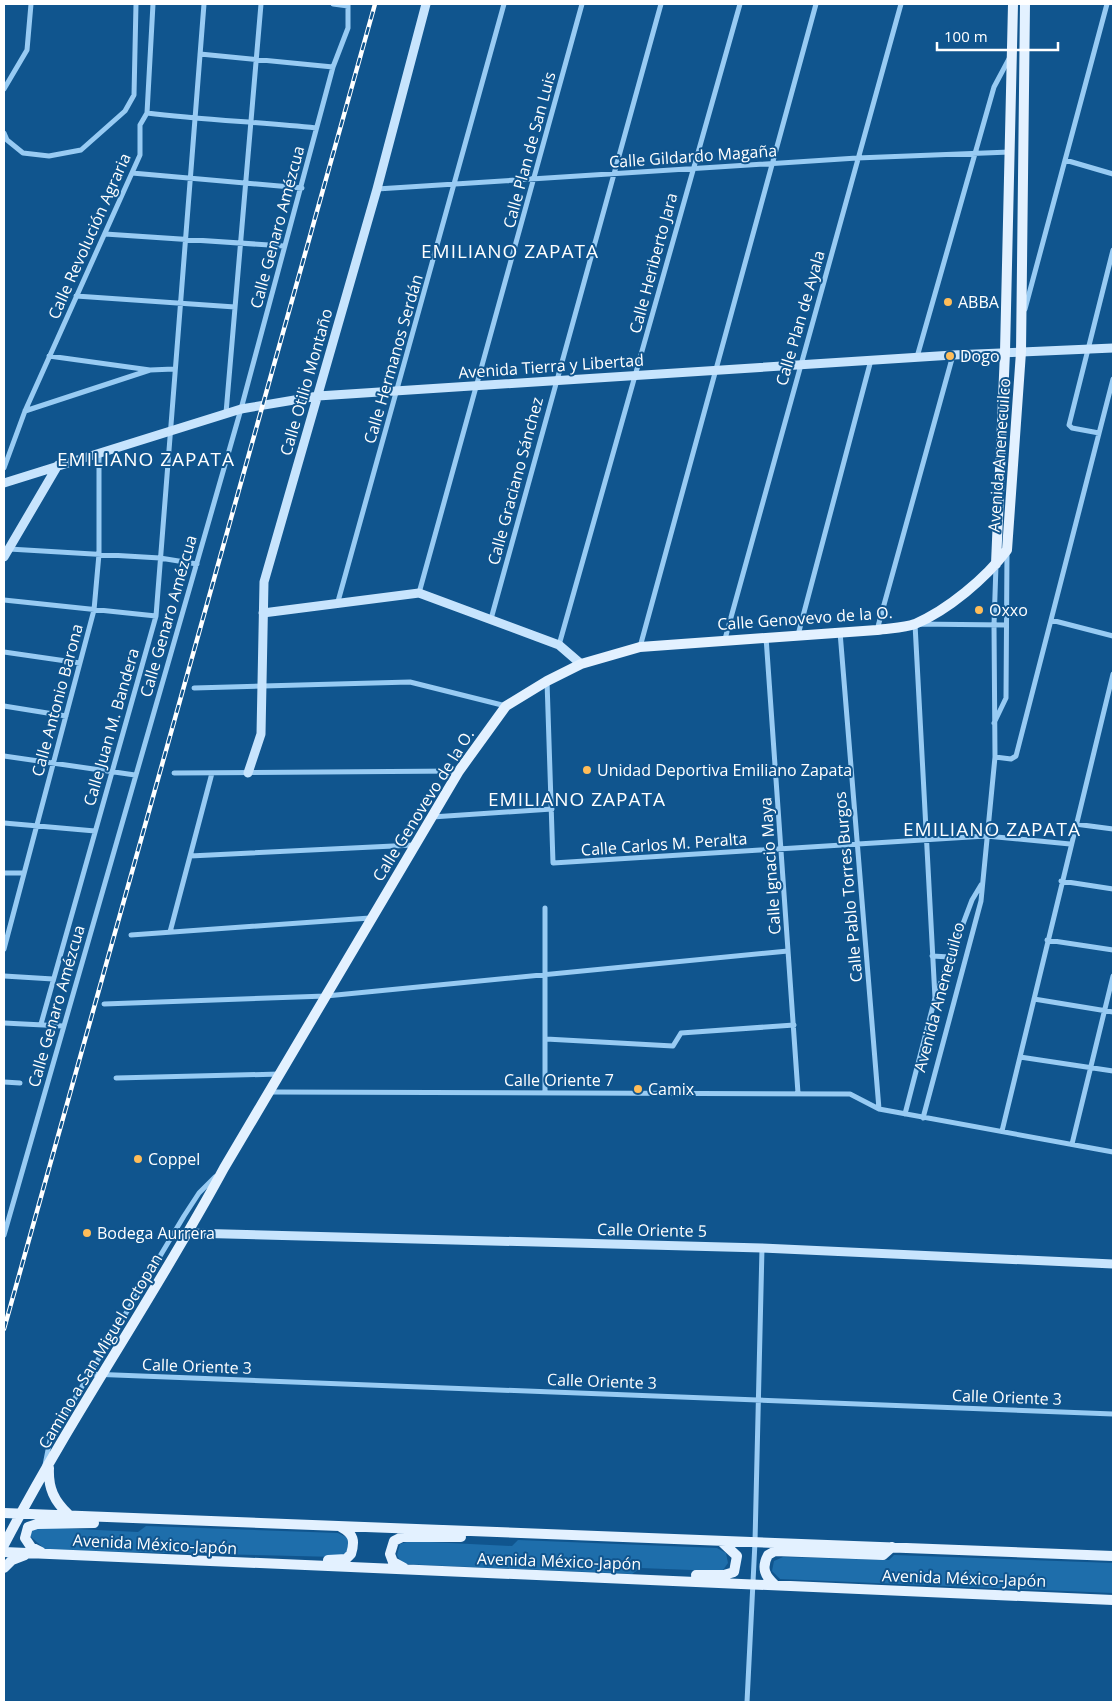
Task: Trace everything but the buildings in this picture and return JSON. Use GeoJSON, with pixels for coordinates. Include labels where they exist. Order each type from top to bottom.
{"type":"FeatureCollection","features":[{"type":"Feature","properties":{"kind":"main road","name":"Avenida Anenecuilco"},"geometry":{"type":"LineString","coordinates":[[996,564],[1005,352],[1013,4]]}},
{"type":"Feature","properties":{"kind":"main road","name":"Avenida Anenecuilco"},"geometry":{"type":"LineString","coordinates":[[1008,550],[1021,352],[1025,4]]}},
{"type":"Feature","properties":{"kind":"main road","name":"Calle Genovevo de la O."},"geometry":{"type":"LineString","coordinates":[[326,996],[459,771],[506,706],[547,681],[581,664],[640,647],[725,639],[877,630],[914,624],[962,596],[1008,550]]}},
{"type":"Feature","properties":{"kind":"main road","name":"Camino a San Miguel Octopan"},"geometry":{"type":"LineString","coordinates":[[4,1545],[20,1514],[189,1233],[224,1168],[326,996]]}},
{"type":"Feature","properties":{"kind":"main road"},"geometry":{"type":"LineString","coordinates":[[49,1466],[48,1480],[52,1493],[58,1505],[68,1516]]}},
{"type":"Feature","properties":{"kind":"main road","name":"Avenida México-Japón"},"geometry":{"type":"LineString","coordinates":[[4,1513],[1113,1556]]}},
{"type":"Feature","properties":{"kind":"main road"},"geometry":{"type":"LineString","coordinates":[[49,1554],[31,1547],[25,1538],[28,1527],[36,1524],[118,1522],[142,1518]]}},
{"type":"Feature","properties":{"kind":"main road"},"geometry":{"type":"LineString","coordinates":[[285,1565],[346,1559],[351,1554],[353,1538],[351,1533],[339,1526]]}},
{"type":"Feature","properties":{"kind":"main road"},"geometry":{"type":"LineString","coordinates":[[408,1569],[393,1562],[390,1554],[394,1541],[402,1537],[497,1538],[520,1533]]}},
{"type":"Feature","properties":{"kind":"main road"},"geometry":{"type":"LineString","coordinates":[[635,1579],[656,1576],[724,1575],[734,1572],[737,1556],[721,1541]]}},
{"type":"Feature","properties":{"kind":"main road"},"geometry":{"type":"LineString","coordinates":[[776,1585],[767,1578],[764,1570],[768,1554],[776,1551],[884,1556],[892,1547]]}},
{"type":"Feature","properties":{"kind":"main road","name":"Avenida México-Japón"},"geometry":{"type":"LineString","coordinates":[[4,1552],[1113,1600]]}},
{"type":"Feature","properties":{"kind":"main road"},"geometry":{"type":"LineString","coordinates":[[4,1568],[12,1560],[30,1553]]}},
{"type":"Feature","properties":{"kind":"street"},"geometry":{"type":"LineString","coordinates":[[4,88],[27,50],[32,4]]}},
{"type":"Feature","properties":{"kind":"street"},"geometry":{"type":"LineString","coordinates":[[4,132],[7,140],[23,153],[49,156],[81,150],[125,111],[134,95],[136,4]]}},
{"type":"Feature","properties":{"kind":"street","name":"Calle Revolución Agraria"},"geometry":{"type":"LineString","coordinates":[[4,468],[25,411],[140,155],[140,125],[146,112],[152,4]]}},
{"type":"Feature","properties":{"kind":"street","name":"Calle Juan M. Bandera"},"geometry":{"type":"LineString","coordinates":[[41,1024],[156,616],[204,4]]}},
{"type":"Feature","properties":{"kind":"street"},"geometry":{"type":"LineString","coordinates":[[226,414],[261,4]]}},
{"type":"Feature","properties":{"kind":"street"},"geometry":{"type":"LineString","coordinates":[[333,4],[348,5]]}},
{"type":"Feature","properties":{"kind":"street","name":"Calle Otilio Montaño"},"geometry":{"type":"LineString","coordinates":[[248,774],[261,734],[264,582],[377,189],[426,4]]}},
{"type":"Feature","properties":{"kind":"street","name":"Calle Hermanos Serdán"},"geometry":{"type":"LineString","coordinates":[[337,605],[456,184],[504,4]]}},
{"type":"Feature","properties":{"kind":"street","name":"Calle Plan de San Luis"},"geometry":{"type":"LineString","coordinates":[[419,593],[582,4]]}},
{"type":"Feature","properties":{"kind":"street","name":"Calle Graciano Sánchez"},"geometry":{"type":"LineString","coordinates":[[491,619],[555,380],[661,4]]}},
{"type":"Feature","properties":{"kind":"street","name":"Calle Heriberto Jara"},"geometry":{"type":"LineString","coordinates":[[559,646],[740,4]]}},
{"type":"Feature","properties":{"kind":"street"},"geometry":{"type":"LineString","coordinates":[[640,647],[715,370],[774,164],[816,4]]}},
{"type":"Feature","properties":{"kind":"street","name":"Calle Plan de Ayala"},"geometry":{"type":"LineString","coordinates":[[725,639],[900,4]]}},
{"type":"Feature","properties":{"kind":"street"},"geometry":{"type":"LineString","coordinates":[[1020,326],[1108,4]]}},
{"type":"Feature","properties":{"kind":"street","name":"Calle Genaro Amézcua"},"geometry":{"type":"LineString","coordinates":[[4,1235],[241,409],[333,68],[348,28],[348,5]]}},
{"type":"Feature","properties":{"kind":"street"},"geometry":{"type":"LineString","coordinates":[[917,357],[994,87],[1012,53]]}},
{"type":"Feature","properties":{"kind":"street"},"geometry":{"type":"LineString","coordinates":[[200,54],[333,68]]}},
{"type":"Feature","properties":{"kind":"street"},"geometry":{"type":"LineString","coordinates":[[146,112],[194,119],[316,128]]}},
{"type":"Feature","properties":{"kind":"street","name":"Calle Gildardo Magaña"},"geometry":{"type":"LineString","coordinates":[[377,189],[858,158],[1011,152]]}},
{"type":"Feature","properties":{"kind":"street"},"geometry":{"type":"LineString","coordinates":[[1065,160],[1113,174]]}},
{"type":"Feature","properties":{"kind":"street"},"geometry":{"type":"LineString","coordinates":[[132,173],[302,188]]}},
{"type":"Feature","properties":{"kind":"street"},"geometry":{"type":"LineString","coordinates":[[105,234],[284,246]]}},
{"type":"Feature","properties":{"kind":"street"},"geometry":{"type":"LineString","coordinates":[[1099,434],[1072,428],[1069,425],[1113,250]]}},
{"type":"Feature","properties":{"kind":"street"},"geometry":{"type":"LineString","coordinates":[[76,296],[235,307]]}},
{"type":"Feature","properties":{"kind":"street","name":"Avenida Tierra y Libertad"},"geometry":{"type":"LineString","coordinates":[[4,483],[241,409],[318,396],[953,354],[1113,348]]}},
{"type":"Feature","properties":{"kind":"street"},"geometry":{"type":"LineString","coordinates":[[877,630],[953,354]]}},
{"type":"Feature","properties":{"kind":"street"},"geometry":{"type":"LineString","coordinates":[[49,356],[150,370],[174,369]]}},
{"type":"Feature","properties":{"kind":"street"},"geometry":{"type":"LineString","coordinates":[[798,635],[871,360]]}},
{"type":"Feature","properties":{"kind":"street"},"geometry":{"type":"LineString","coordinates":[[25,411],[150,370]]}},
{"type":"Feature","properties":{"kind":"street"},"geometry":{"type":"LineString","coordinates":[[995,757],[1011,759],[1016,756],[1113,380]]}},
{"type":"Feature","properties":{"kind":"street","name":"Calle Antonio Barona"},"geometry":{"type":"LineString","coordinates":[[4,949],[6,930],[37,827],[94,610],[99,554],[99,453]]}},
{"type":"Feature","properties":{"kind":"street"},"geometry":{"type":"LineString","coordinates":[[58,465],[6,553],[99,554],[160,558],[197,564]]}},
{"type":"Feature","properties":{"kind":"street","name":"Avenida Anenecuilco"},"geometry":{"type":"LineString","coordinates":[[993,726],[1006,698],[1008,550]]}},
{"type":"Feature","properties":{"kind":"street","name":"Avenida Anenecuilco"},"geometry":{"type":"LineString","coordinates":[[922,1118],[981,901],[995,757],[993,726],[996,564]]}},
{"type":"Feature","properties":{"kind":"street"},"geometry":{"type":"LineString","coordinates":[[263,613],[419,593],[559,646],[581,664]]}},
{"type":"Feature","properties":{"kind":"street"},"geometry":{"type":"LineString","coordinates":[[4,600],[156,616]]}},
{"type":"Feature","properties":{"kind":"street"},"geometry":{"type":"LineString","coordinates":[[1051,620],[1113,636]]}},
{"type":"Feature","properties":{"kind":"street"},"geometry":{"type":"LineString","coordinates":[[914,624],[935,998]]}},
{"type":"Feature","properties":{"kind":"street","name":"Calle Genovevo de la O."},"geometry":{"type":"LineString","coordinates":[[914,624],[1006,625]]}},
{"type":"Feature","properties":{"kind":"street","name":"Calle Pablo Torres Burgos"},"geometry":{"type":"LineString","coordinates":[[840,632],[879,1109]]}},
{"type":"Feature","properties":{"kind":"street","name":"Calle Ignacio Maya"},"geometry":{"type":"LineString","coordinates":[[766,637],[798,1093]]}},
{"type":"Feature","properties":{"kind":"street"},"geometry":{"type":"LineString","coordinates":[[4,652],[80,662]]}},
{"type":"Feature","properties":{"kind":"street"},"geometry":{"type":"LineString","coordinates":[[1002,1131],[1061,881],[1113,674]]}},
{"type":"Feature","properties":{"kind":"street"},"geometry":{"type":"LineString","coordinates":[[431,817],[552,809],[547,681]]}},
{"type":"Feature","properties":{"kind":"street"},"geometry":{"type":"LineString","coordinates":[[194,688],[261,688],[410,682],[506,706]]}},
{"type":"Feature","properties":{"kind":"street"},"geometry":{"type":"LineString","coordinates":[[4,706],[66,716]]}},
{"type":"Feature","properties":{"kind":"street"},"geometry":{"type":"LineString","coordinates":[[4,756],[135,775]]}},
{"type":"Feature","properties":{"kind":"street"},"geometry":{"type":"LineString","coordinates":[[174,773],[248,774],[459,771]]}},
{"type":"Feature","properties":{"kind":"street"},"geometry":{"type":"LineString","coordinates":[[170,932],[212,773]]}},
{"type":"Feature","properties":{"kind":"street","name":"Calle Carlos M. Peralta"},"geometry":{"type":"LineString","coordinates":[[552,809],[553,863],[925,838],[986,836],[1070,844]]}},
{"type":"Feature","properties":{"kind":"street"},"geometry":{"type":"LineString","coordinates":[[4,823],[95,832]]}},
{"type":"Feature","properties":{"kind":"street"},"geometry":{"type":"LineString","coordinates":[[1075,824],[1113,829]]}},
{"type":"Feature","properties":{"kind":"street"},"geometry":{"type":"LineString","coordinates":[[190,856],[414,846]]}},
{"type":"Feature","properties":{"kind":"street"},"geometry":{"type":"LineString","coordinates":[[4,873],[24,873]]}},
{"type":"Feature","properties":{"kind":"street"},"geometry":{"type":"LineString","coordinates":[[1061,881],[1113,889]]}},
{"type":"Feature","properties":{"kind":"street","name":"Avenida Anenecuilco"},"geometry":{"type":"LineString","coordinates":[[905,1114],[935,998],[972,900],[982,884]]}},
{"type":"Feature","properties":{"kind":"street"},"geometry":{"type":"LineString","coordinates":[[545,908],[545,1093]]}},
{"type":"Feature","properties":{"kind":"street"},"geometry":{"type":"LineString","coordinates":[[131,935],[372,918]]}},
{"type":"Feature","properties":{"kind":"street"},"geometry":{"type":"LineString","coordinates":[[1048,940],[1113,950]]}},
{"type":"Feature","properties":{"kind":"street"},"geometry":{"type":"LineString","coordinates":[[104,1004],[326,996],[788,951]]}},
{"type":"Feature","properties":{"kind":"street"},"geometry":{"type":"LineString","coordinates":[[932,956],[950,957]]}},
{"type":"Feature","properties":{"kind":"street"},"geometry":{"type":"LineString","coordinates":[[4,976],[53,979]]}},
{"type":"Feature","properties":{"kind":"street"},"geometry":{"type":"LineString","coordinates":[[1072,1144],[1113,976]]}},
{"type":"Feature","properties":{"kind":"street"},"geometry":{"type":"LineString","coordinates":[[1034,998],[1113,1012]]}},
{"type":"Feature","properties":{"kind":"street"},"geometry":{"type":"LineString","coordinates":[[4,1023],[63,1026]]}},
{"type":"Feature","properties":{"kind":"street"},"geometry":{"type":"LineString","coordinates":[[546,1039],[673,1046],[681,1033],[794,1025]]}},
{"type":"Feature","properties":{"kind":"street"},"geometry":{"type":"LineString","coordinates":[[1020,1057],[1113,1071]]}},
{"type":"Feature","properties":{"kind":"street"},"geometry":{"type":"LineString","coordinates":[[116,1078],[280,1074]]}},
{"type":"Feature","properties":{"kind":"street"},"geometry":{"type":"LineString","coordinates":[[4,1082],[20,1082]]}},
{"type":"Feature","properties":{"kind":"street","name":"Calle Oriente 7"},"geometry":{"type":"LineString","coordinates":[[270,1092],[850,1094],[879,1109],[1113,1152]]}},
{"type":"Feature","properties":{"kind":"street"},"geometry":{"type":"LineString","coordinates":[[42,1477],[50,1440],[199,1193],[224,1168]]}},
{"type":"Feature","properties":{"kind":"street","name":"Calle Oriente 5"},"geometry":{"type":"LineString","coordinates":[[189,1233],[762,1248],[1113,1264]]}},
{"type":"Feature","properties":{"kind":"street"},"geometry":{"type":"LineString","coordinates":[[747,1702],[754,1584],[762,1248]]}},
{"type":"Feature","properties":{"kind":"street","name":"Calle Oriente 3"},"geometry":{"type":"LineString","coordinates":[[90,1374],[1113,1414]]}},
{"type":"Feature","properties":{"kind":"shaded area"},"geometry":{"type":"Polygon","coordinates":[[[146,1526],[338,1533],[348,1538],[350,1544],[346,1553],[337,1557],[46,1550],[31,1537],[30,1532],[37,1527],[138,1532],[146,1526]]]}},
{"type":"Feature","properties":{"kind":"shaded area"},"geometry":{"type":"Polygon","coordinates":[[[518,1540],[717,1548],[726,1553],[728,1563],[723,1570],[717,1571],[641,1568],[632,1574],[402,1564],[397,1555],[400,1544],[410,1541],[512,1546],[518,1540]]]}},
{"type":"Feature","properties":{"kind":"shaded area"},"geometry":{"type":"Polygon","coordinates":[[[894,1555],[1113,1563],[1113,1593],[780,1579],[772,1571],[774,1561],[783,1557],[889,1560],[894,1555]]]}},
{"type":"Feature","properties":{"kind":"railway"},"geometry":{"type":"LineString","coordinates":[[4,1329],[375,4]]}},
{"type":"Feature","properties":{"kind":"place","name":"ABBA"},"geometry":{"type":"Point","coordinates":[948,302]}},
{"type":"Feature","properties":{"kind":"place","name":"Dogo"},"geometry":{"type":"Point","coordinates":[950,356]}},
{"type":"Feature","properties":{"kind":"place","name":"Oxxo"},"geometry":{"type":"Point","coordinates":[979,610]}},
{"type":"Feature","properties":{"kind":"place","name":"Unidad Deportiva Emiliano Zapata"},"geometry":{"type":"Point","coordinates":[587,770]}},
{"type":"Feature","properties":{"kind":"place","name":"Camix"},"geometry":{"type":"Point","coordinates":[638,1089]}},
{"type":"Feature","properties":{"kind":"place","name":"Coppel"},"geometry":{"type":"Point","coordinates":[138,1159]}},
{"type":"Feature","properties":{"kind":"place","name":"Bodega Aurrera"},"geometry":{"type":"Point","coordinates":[87,1233]}},
{"type":"Feature","properties":{"kind":"district","name":"EMILIANO ZAPATA"},"geometry":{"type":"Point","coordinates":[510,251]}},
{"type":"Feature","properties":{"kind":"district","name":"EMILIANO ZAPATA"},"geometry":{"type":"Point","coordinates":[146,459]}},
{"type":"Feature","properties":{"kind":"district","name":"EMILIANO ZAPATA"},"geometry":{"type":"Point","coordinates":[577,799]}},
{"type":"Feature","properties":{"kind":"district","name":"EMILIANO ZAPATA"},"geometry":{"type":"Point","coordinates":[992,829]}}]}
